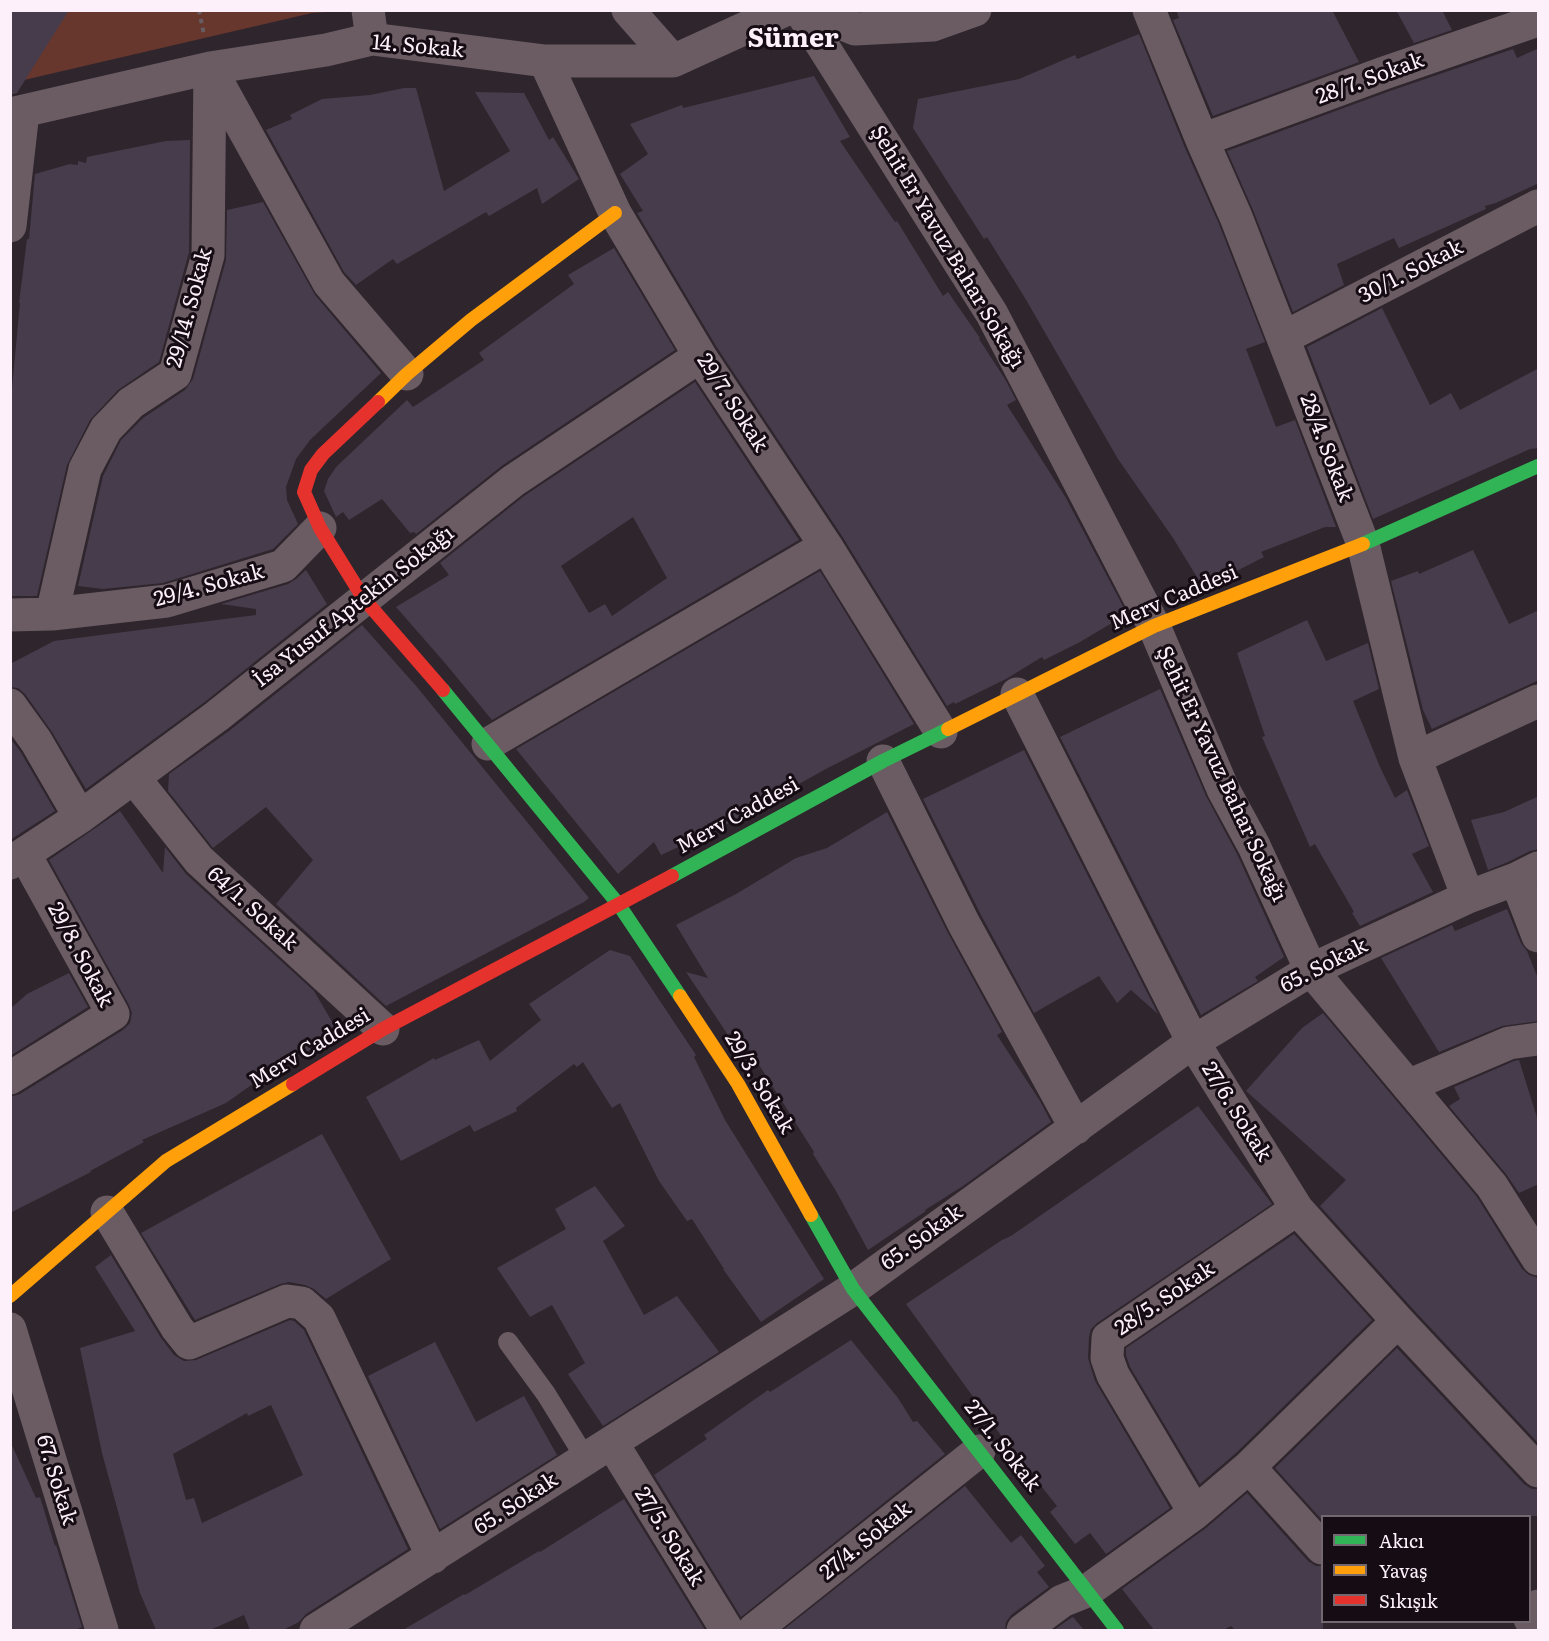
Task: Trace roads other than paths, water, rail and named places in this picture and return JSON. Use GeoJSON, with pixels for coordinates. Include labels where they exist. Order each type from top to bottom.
{"type":"FeatureCollection","features":[{"type":"Feature","properties":{"kind":"street"},"geometry":{"type":"LineString","coordinates":[[628,10],[673,61]]}},
{"type":"Feature","properties":{"kind":"street","name":"14. Sokak"},"geometry":{"type":"LineString","coordinates":[[17,113],[210,68],[326,50],[370,25],[544,62],[673,61],[785,10]]}},
{"type":"Feature","properties":{"kind":"street","name":"Şehit Er Yavuz Bahar Sokağı"},"geometry":{"type":"LineString","coordinates":[[800,10],[992,314],[1154,626],[1223,789],[1254,846],[1311,970],[1492,1186],[1539,1259]]}},
{"type":"Feature","properties":{"kind":"street"},"geometry":{"type":"LineString","coordinates":[[809,10],[855,29],[933,25],[958,13]]}},
{"type":"Feature","properties":{"kind":"street","name":"28/4. Sokak"},"geometry":{"type":"LineString","coordinates":[[1149,10],[1236,217],[1363,543],[1416,758],[1468,897]]}},
{"type":"Feature","properties":{"kind":"street","name":"28/7. Sokak"},"geometry":{"type":"LineString","coordinates":[[1202,140],[1384,73],[1539,20]]}},
{"type":"Feature","properties":{"kind":"street","name":"29/7. Sokak"},"geometry":{"type":"LineString","coordinates":[[544,62],[615,213],[700,356],[826,546],[940,732]]}},
{"type":"Feature","properties":{"kind":"street"},"geometry":{"type":"LineString","coordinates":[[210,68],[329,283],[406,374]]}},
{"type":"Feature","properties":{"kind":"street","name":"29/14. Sokak"},"geometry":{"type":"LineString","coordinates":[[52,614],[85,469],[112,422],[131,403],[175,374],[208,255],[210,68]]}},
{"type":"Feature","properties":{"kind":"street"},"geometry":{"type":"LineString","coordinates":[[10,226],[17,113]]}},
{"type":"Feature","properties":{"kind":"street","name":"30/1. Sokak"},"geometry":{"type":"LineString","coordinates":[[1283,338],[1539,206]]}},
{"type":"Feature","properties":{"kind":"street","name":"29/3. Sokak"},"geometry":{"type":"LineString","coordinates":[[615,213],[471,320],[406,374],[323,454],[311,470],[304,492],[320,528],[364,599],[431,675],[619,905],[738,1084],[853,1289]]}},
{"type":"Feature","properties":{"kind":"street","name":"İsa Yusuf Aptekin Sokağı"},"geometry":{"type":"LineString","coordinates":[[18,859],[81,817],[226,709],[513,481],[700,356]]}},
{"type":"Feature","properties":{"kind":"street","name":"Merv Caddesi"},"geometry":{"type":"LineString","coordinates":[[10,1296],[166,1161],[383,1029],[619,905],[883,761],[1154,626],[1363,543],[1539,466]]}},
{"type":"Feature","properties":{"kind":"street","name":"29/4. Sokak"},"geometry":{"type":"LineString","coordinates":[[10,615],[52,614],[167,600],[283,566],[320,528]]}},
{"type":"Feature","properties":{"kind":"street"},"geometry":{"type":"LineString","coordinates":[[488,744],[826,546]]}},
{"type":"Feature","properties":{"kind":"street","name":"27/6. Sokak"},"geometry":{"type":"LineString","coordinates":[[1017,694],[1193,1042],[1297,1209],[1539,1472]]}},
{"type":"Feature","properties":{"kind":"street"},"geometry":{"type":"LineString","coordinates":[[1416,758],[1539,701]]}},
{"type":"Feature","properties":{"kind":"street"},"geometry":{"type":"LineString","coordinates":[[10,705],[36,741],[81,817]]}},
{"type":"Feature","properties":{"kind":"street"},"geometry":{"type":"LineString","coordinates":[[883,761],[964,924],[1076,1128]]}},
{"type":"Feature","properties":{"kind":"street","name":"64/1. Sokak"},"geometry":{"type":"LineString","coordinates":[[134,778],[199,860],[383,1029]]}},
{"type":"Feature","properties":{"kind":"street","name":"29/8. Sokak"},"geometry":{"type":"LineString","coordinates":[[10,1078],[113,1014],[18,859]]}},
{"type":"Feature","properties":{"kind":"street"},"geometry":{"type":"LineString","coordinates":[[1527,874],[1539,936]]}},
{"type":"Feature","properties":{"kind":"street","name":"65. Sokak"},"geometry":{"type":"LineString","coordinates":[[316,1630],[853,1289],[1193,1042],[1311,970],[1468,897],[1527,874]]}},
{"type":"Feature","properties":{"kind":"street"},"geometry":{"type":"LineString","coordinates":[[1408,1086],[1509,1043],[1539,1039]]}},
{"type":"Feature","properties":{"kind":"street","name":"28/5. Sokak"},"geometry":{"type":"LineString","coordinates":[[1195,1513],[1113,1375],[1107,1358],[1108,1338],[1297,1209]]}},
{"type":"Feature","properties":{"kind":"street"},"geometry":{"type":"LineString","coordinates":[[107,1212],[177,1328],[189,1343],[287,1301],[302,1303],[319,1318],[433,1557]]}},
{"type":"Feature","properties":{"kind":"street","name":"27/1. Sokak"},"geometry":{"type":"LineString","coordinates":[[853,1289],[1117,1630]]}},
{"type":"Feature","properties":{"kind":"street"},"geometry":{"type":"LineString","coordinates":[[1023,1630],[1062,1601],[1087,1591],[1195,1513],[1249,1467],[1398,1321]]}},
{"type":"Feature","properties":{"kind":"street","name":"67. Sokak"},"geometry":{"type":"LineString","coordinates":[[10,1329],[102,1630]]}},
{"type":"Feature","properties":{"kind":"street","name":"27/5. Sokak"},"geometry":{"type":"LineString","coordinates":[[599,1451],[727,1630]]}},
{"type":"Feature","properties":{"kind":"street","name":"27/4. Sokak"},"geometry":{"type":"LineString","coordinates":[[753,1630],[979,1451]]}},
{"type":"Feature","properties":{"kind":"street"},"geometry":{"type":"LineString","coordinates":[[1249,1467],[1321,1546]]}},
{"type":"Feature","properties":{"kind":"lane"},"geometry":{"type":"LineString","coordinates":[[508,1342],[566,1425],[599,1451]]}},
{"type":"Feature","properties":{"kind":"district","name":"Sümer"},"geometry":{"type":"Point","coordinates":[793,39]}}]}
